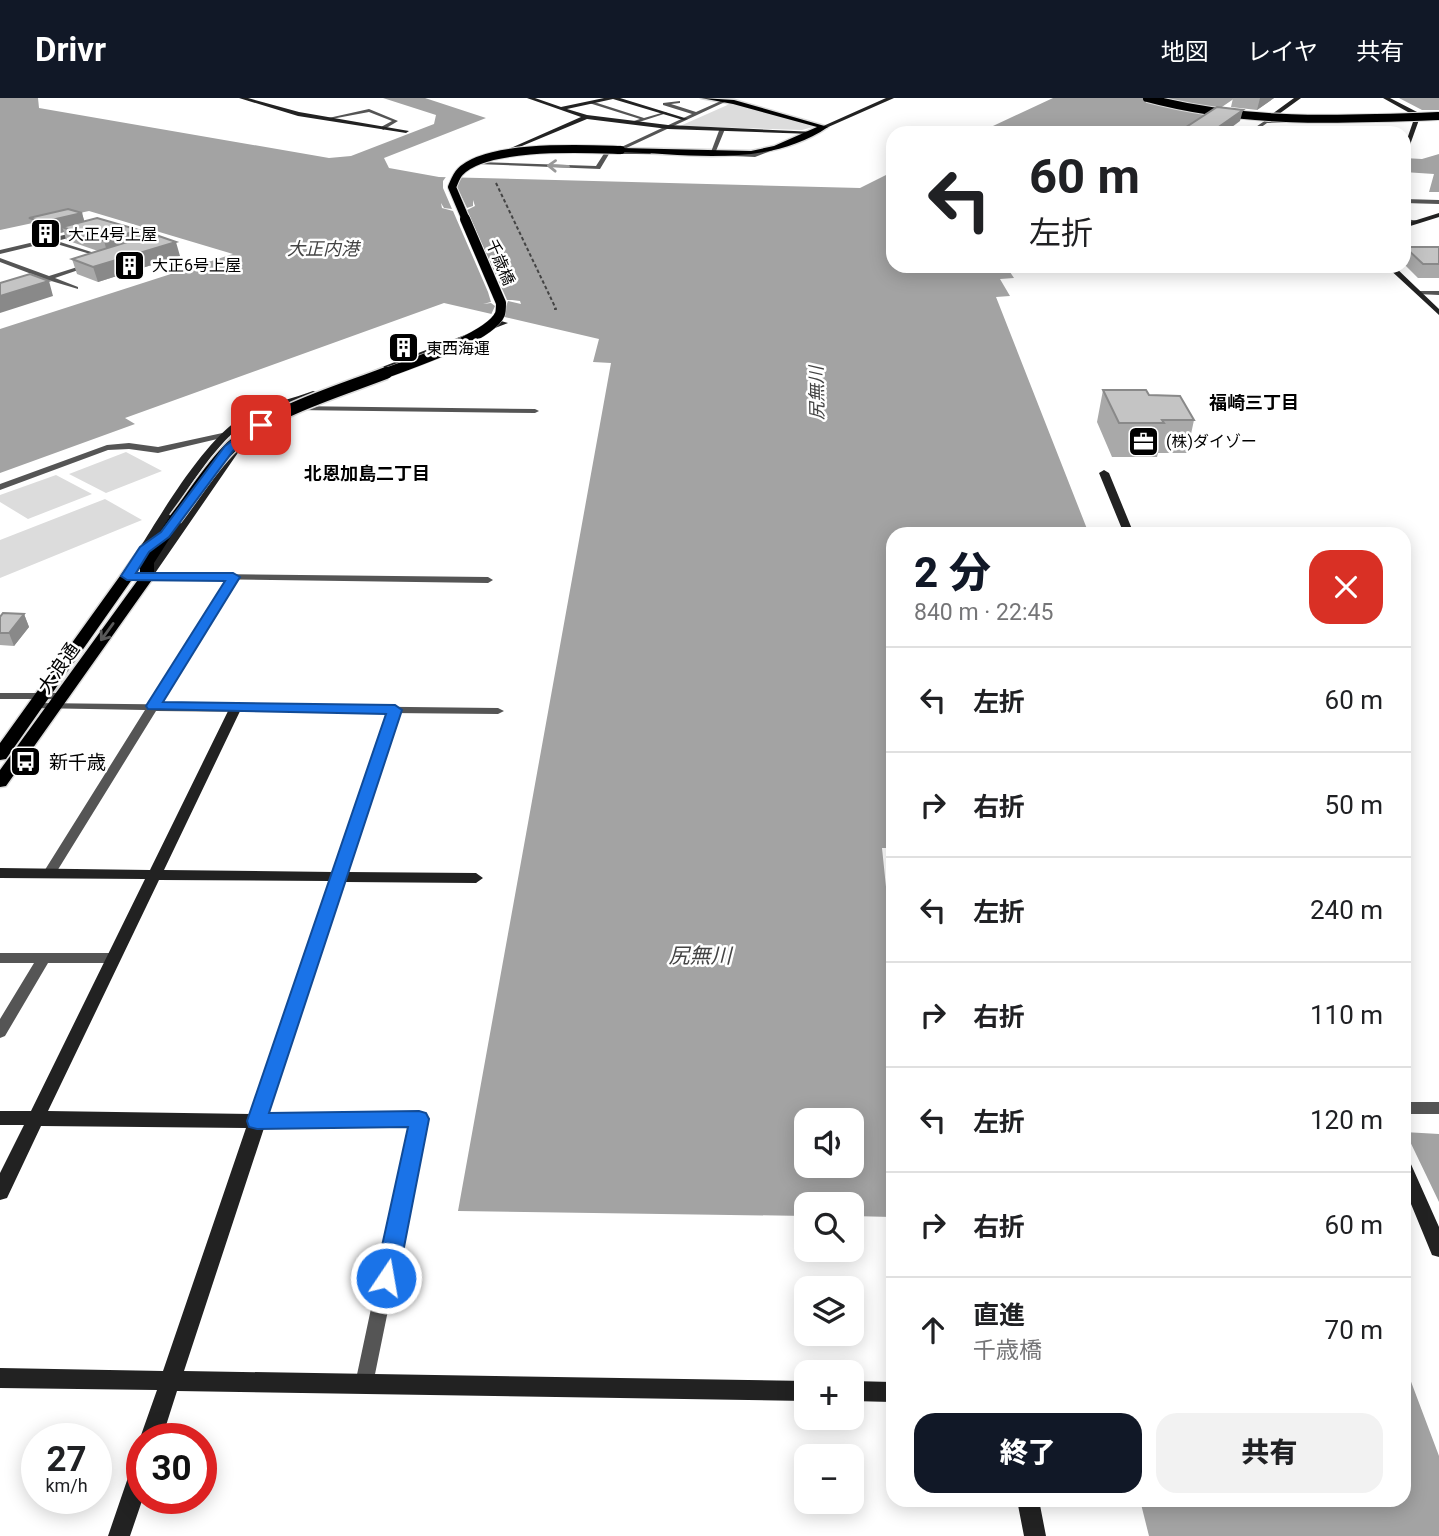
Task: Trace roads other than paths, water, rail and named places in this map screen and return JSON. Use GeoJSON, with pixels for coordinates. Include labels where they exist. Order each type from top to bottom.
{"type":"FeatureCollection","features":[{"type":"Feature","properties":{"kind":"main road"},"geometry":{"type":"LineString","coordinates":[[704,98],[724,101]]}},
{"type":"Feature","properties":{"kind":"main road"},"geometry":{"type":"LineString","coordinates":[[714,98],[824,127]]}},
{"type":"Feature","properties":{"kind":"main road"},"geometry":{"type":"LineString","coordinates":[[1147,98],[1197,111],[1254,119],[1439,116]]}},
{"type":"Feature","properties":{"kind":"main road"},"geometry":{"type":"LineString","coordinates":[[746,152],[771,149],[824,127]]}},
{"type":"Feature","properties":{"kind":"main road","name":"千歳橋"},"geometry":{"type":"LineString","coordinates":[[175,519],[229,449],[249,432],[309,403],[452,348],[493,324],[500,314],[501,303],[452,187],[456,175],[467,166],[515,153],[559,149],[746,152]]}},
{"type":"Feature","properties":{"kind":"main road","name":"大浪通"},"geometry":{"type":"LineString","coordinates":[[0,755],[49,701],[147,577],[148,563],[175,519]]}},
{"type":"Feature","properties":{"kind":"main road"},"geometry":{"type":"LineString","coordinates":[[144,549],[165,534]]}},
{"type":"Feature","properties":{"kind":"main road","name":"大浪通"},"geometry":{"type":"LineString","coordinates":[[0,782],[144,549]]}},
{"type":"Feature","properties":{"kind":"street"},"geometry":{"type":"LineString","coordinates":[[242,98],[298,114],[406,131]]}},
{"type":"Feature","properties":{"kind":"street"},"geometry":{"type":"LineString","coordinates":[[530,98],[586,117],[668,127],[812,132]]}},
{"type":"Feature","properties":{"kind":"street"},"geometry":{"type":"LineString","coordinates":[[561,109],[613,98],[685,119]]}},
{"type":"Feature","properties":{"kind":"street"},"geometry":{"type":"LineString","coordinates":[[666,98],[705,110]]}},
{"type":"Feature","properties":{"kind":"street"},"geometry":{"type":"LineString","coordinates":[[824,127],[891,98]]}},
{"type":"Feature","properties":{"kind":"street"},"geometry":{"type":"LineString","coordinates":[[1260,126],[1298,98]]}},
{"type":"Feature","properties":{"kind":"street"},"geometry":{"type":"LineString","coordinates":[[1386,98],[1417,117]]}},
{"type":"Feature","properties":{"kind":"street"},"geometry":{"type":"LineString","coordinates":[[479,164],[598,168],[607,153],[622,149],[724,101]]}},
{"type":"Feature","properties":{"kind":"street"},"geometry":{"type":"LineString","coordinates":[[591,102],[642,118]]}},
{"type":"Feature","properties":{"kind":"street"},"geometry":{"type":"LineString","coordinates":[[678,102],[665,104],[696,114]]}},
{"type":"Feature","properties":{"kind":"street"},"geometry":{"type":"LineString","coordinates":[[326,119],[369,110],[396,121],[383,128]]}},
{"type":"Feature","properties":{"kind":"street"},"geometry":{"type":"LineString","coordinates":[[634,122],[665,113]]}},
{"type":"Feature","properties":{"kind":"street"},"geometry":{"type":"LineString","coordinates":[[1269,119],[1439,116]]}},
{"type":"Feature","properties":{"kind":"street"},"geometry":{"type":"LineString","coordinates":[[479,164],[586,117]]}},
{"type":"Feature","properties":{"kind":"street"},"geometry":{"type":"LineString","coordinates":[[1411,135],[1417,117]]}},
{"type":"Feature","properties":{"kind":"street"},"geometry":{"type":"LineString","coordinates":[[713,151],[722,129]]}},
{"type":"Feature","properties":{"kind":"street"},"geometry":{"type":"LineString","coordinates":[[518,146],[612,152],[737,155],[761,154],[771,149]]}},
{"type":"Feature","properties":{"kind":"street"},"geometry":{"type":"LineString","coordinates":[[622,149],[746,152]]}},
{"type":"Feature","properties":{"kind":"street"},"geometry":{"type":"LineString","coordinates":[[1411,201],[1439,202]]}},
{"type":"Feature","properties":{"kind":"street"},"geometry":{"type":"LineString","coordinates":[[1411,222],[1439,215]]}},
{"type":"Feature","properties":{"kind":"street"},"geometry":{"type":"LineString","coordinates":[[0,252],[85,232]]}},
{"type":"Feature","properties":{"kind":"street"},"geometry":{"type":"LineString","coordinates":[[49,240],[108,260]]}},
{"type":"Feature","properties":{"kind":"street"},"geometry":{"type":"LineString","coordinates":[[0,293],[120,256]]}},
{"type":"Feature","properties":{"kind":"street"},"geometry":{"type":"LineString","coordinates":[[0,260],[76,288]]}},
{"type":"Feature","properties":{"kind":"street"},"geometry":{"type":"LineString","coordinates":[[1398,273],[1439,313]]}},
{"type":"Feature","properties":{"kind":"street"},"geometry":{"type":"LineString","coordinates":[[1419,293],[1439,293]]}},
{"type":"Feature","properties":{"kind":"street"},"geometry":{"type":"LineString","coordinates":[[144,549],[227,434],[255,415],[504,323]]}},
{"type":"Feature","properties":{"kind":"street"},"geometry":{"type":"LineString","coordinates":[[147,577],[243,439],[274,409],[535,411]]}},
{"type":"Feature","properties":{"kind":"street"},"geometry":{"type":"LineString","coordinates":[[0,487],[107,448],[129,446],[158,450],[227,434],[243,439]]}},
{"type":"Feature","properties":{"kind":"street"},"geometry":{"type":"LineString","coordinates":[[1104,473],[1126,527]]}},
{"type":"Feature","properties":{"kind":"street"},"geometry":{"type":"LineString","coordinates":[[127,576],[488,580]]}},
{"type":"Feature","properties":{"kind":"street"},"geometry":{"type":"LineString","coordinates":[[49,873],[233,577]]}},
{"type":"Feature","properties":{"kind":"street"},"geometry":{"type":"LineString","coordinates":[[0,696],[153,706],[498,711]]}},
{"type":"Feature","properties":{"kind":"street"},"geometry":{"type":"LineString","coordinates":[[0,1192],[236,707]]}},
{"type":"Feature","properties":{"kind":"street"},"geometry":{"type":"LineString","coordinates":[[157,1423],[395,710]]}},
{"type":"Feature","properties":{"kind":"street"},"geometry":{"type":"LineString","coordinates":[[0,873],[476,878]]}},
{"type":"Feature","properties":{"kind":"street"},"geometry":{"type":"LineString","coordinates":[[0,958],[113,958]]}},
{"type":"Feature","properties":{"kind":"street"},"geometry":{"type":"LineString","coordinates":[[0,1032],[43,959]]}},
{"type":"Feature","properties":{"kind":"street"},"geometry":{"type":"LineString","coordinates":[[1411,1108],[1439,1108]]}},
{"type":"Feature","properties":{"kind":"street"},"geometry":{"type":"LineString","coordinates":[[0,1118],[257,1121],[419,1119],[364,1384]]}},
{"type":"Feature","properties":{"kind":"street"},"geometry":{"type":"LineString","coordinates":[[1411,1183],[1439,1249]]}},
{"type":"Feature","properties":{"kind":"street"},"geometry":{"type":"LineString","coordinates":[[0,1378],[794,1391]]}},
{"type":"Feature","properties":{"kind":"street"},"geometry":{"type":"LineString","coordinates":[[864,1391],[886,1392]]}},
{"type":"Feature","properties":{"kind":"street"},"geometry":{"type":"LineString","coordinates":[[1029,1507],[1035,1536]]}},
{"type":"Feature","properties":{"kind":"street"},"geometry":{"type":"LineString","coordinates":[[119,1536],[126,1514]]}},
{"type":"Feature","properties":{"kind":"water","name":"尻無川"},"geometry":{"type":"Polygon","coordinates":[[[0,98],[38,98],[39,108],[329,158],[351,156],[434,124],[436,115],[383,98],[425,98],[486,118],[384,158],[389,168],[439,177],[860,188],[886,175],[886,273],[1011,273],[1014,278],[1000,279],[1010,296],[996,297],[1086,527],[886,527],[886,1217],[864,1216],[864,1192],[794,1192],[794,1216],[458,1211],[611,363],[593,362],[599,339],[444,303],[125,418],[135,424],[0,473],[0,329],[233,254],[89,211],[0,230],[0,98]]]}},
{"type":"Feature","properties":{"kind":"water"},"geometry":{"type":"Polygon","coordinates":[[[1053,98],[1235,98],[1194,126],[993,126],[1053,98]]]}},
{"type":"Feature","properties":{"kind":"water"},"geometry":{"type":"Polygon","coordinates":[[[1439,154],[1439,192],[1429,192],[1434,174],[1411,172],[1411,158],[1422,159],[1439,154]]]}},
{"type":"Feature","properties":{"kind":"water"},"geometry":{"type":"Polygon","coordinates":[[[1411,1132],[1439,1134],[1439,1215],[1411,1149],[1411,1132]]]}},
{"type":"Feature","properties":{"kind":"water"},"geometry":{"type":"Polygon","coordinates":[[[1411,1382],[1439,1456],[1439,1536],[1149,1536],[1142,1507],[1411,1507],[1411,1382]]]}},
{"type":"Feature","properties":{"kind":"place","name":"大正4号上屋"},"geometry":{"type":"Point","coordinates":[45,234]}},
{"type":"Feature","properties":{"kind":"place","name":"大正6号上屋"},"geometry":{"type":"Point","coordinates":[129,265]}},
{"type":"Feature","properties":{"kind":"place","name":"東西海運"},"geometry":{"type":"Point","coordinates":[403,348]}},
{"type":"Feature","properties":{"kind":"place","name":"(株)ダイゾー"},"geometry":{"type":"Point","coordinates":[1143,441]}},
{"type":"Feature","properties":{"kind":"place","name":"新千歳"},"geometry":{"type":"Point","coordinates":[26,762]}},
{"type":"Feature","properties":{"kind":"district","name":"福崎三丁目"},"geometry":{"type":"Point","coordinates":[1254,403]}},
{"type":"Feature","properties":{"kind":"district","name":"北恩加島二丁目"},"geometry":{"type":"Point","coordinates":[367,474]}},
{"type":"Feature","properties":{"kind":"water label","name":"大正内港"},"geometry":{"type":"Point","coordinates":[323,249]}}]}
